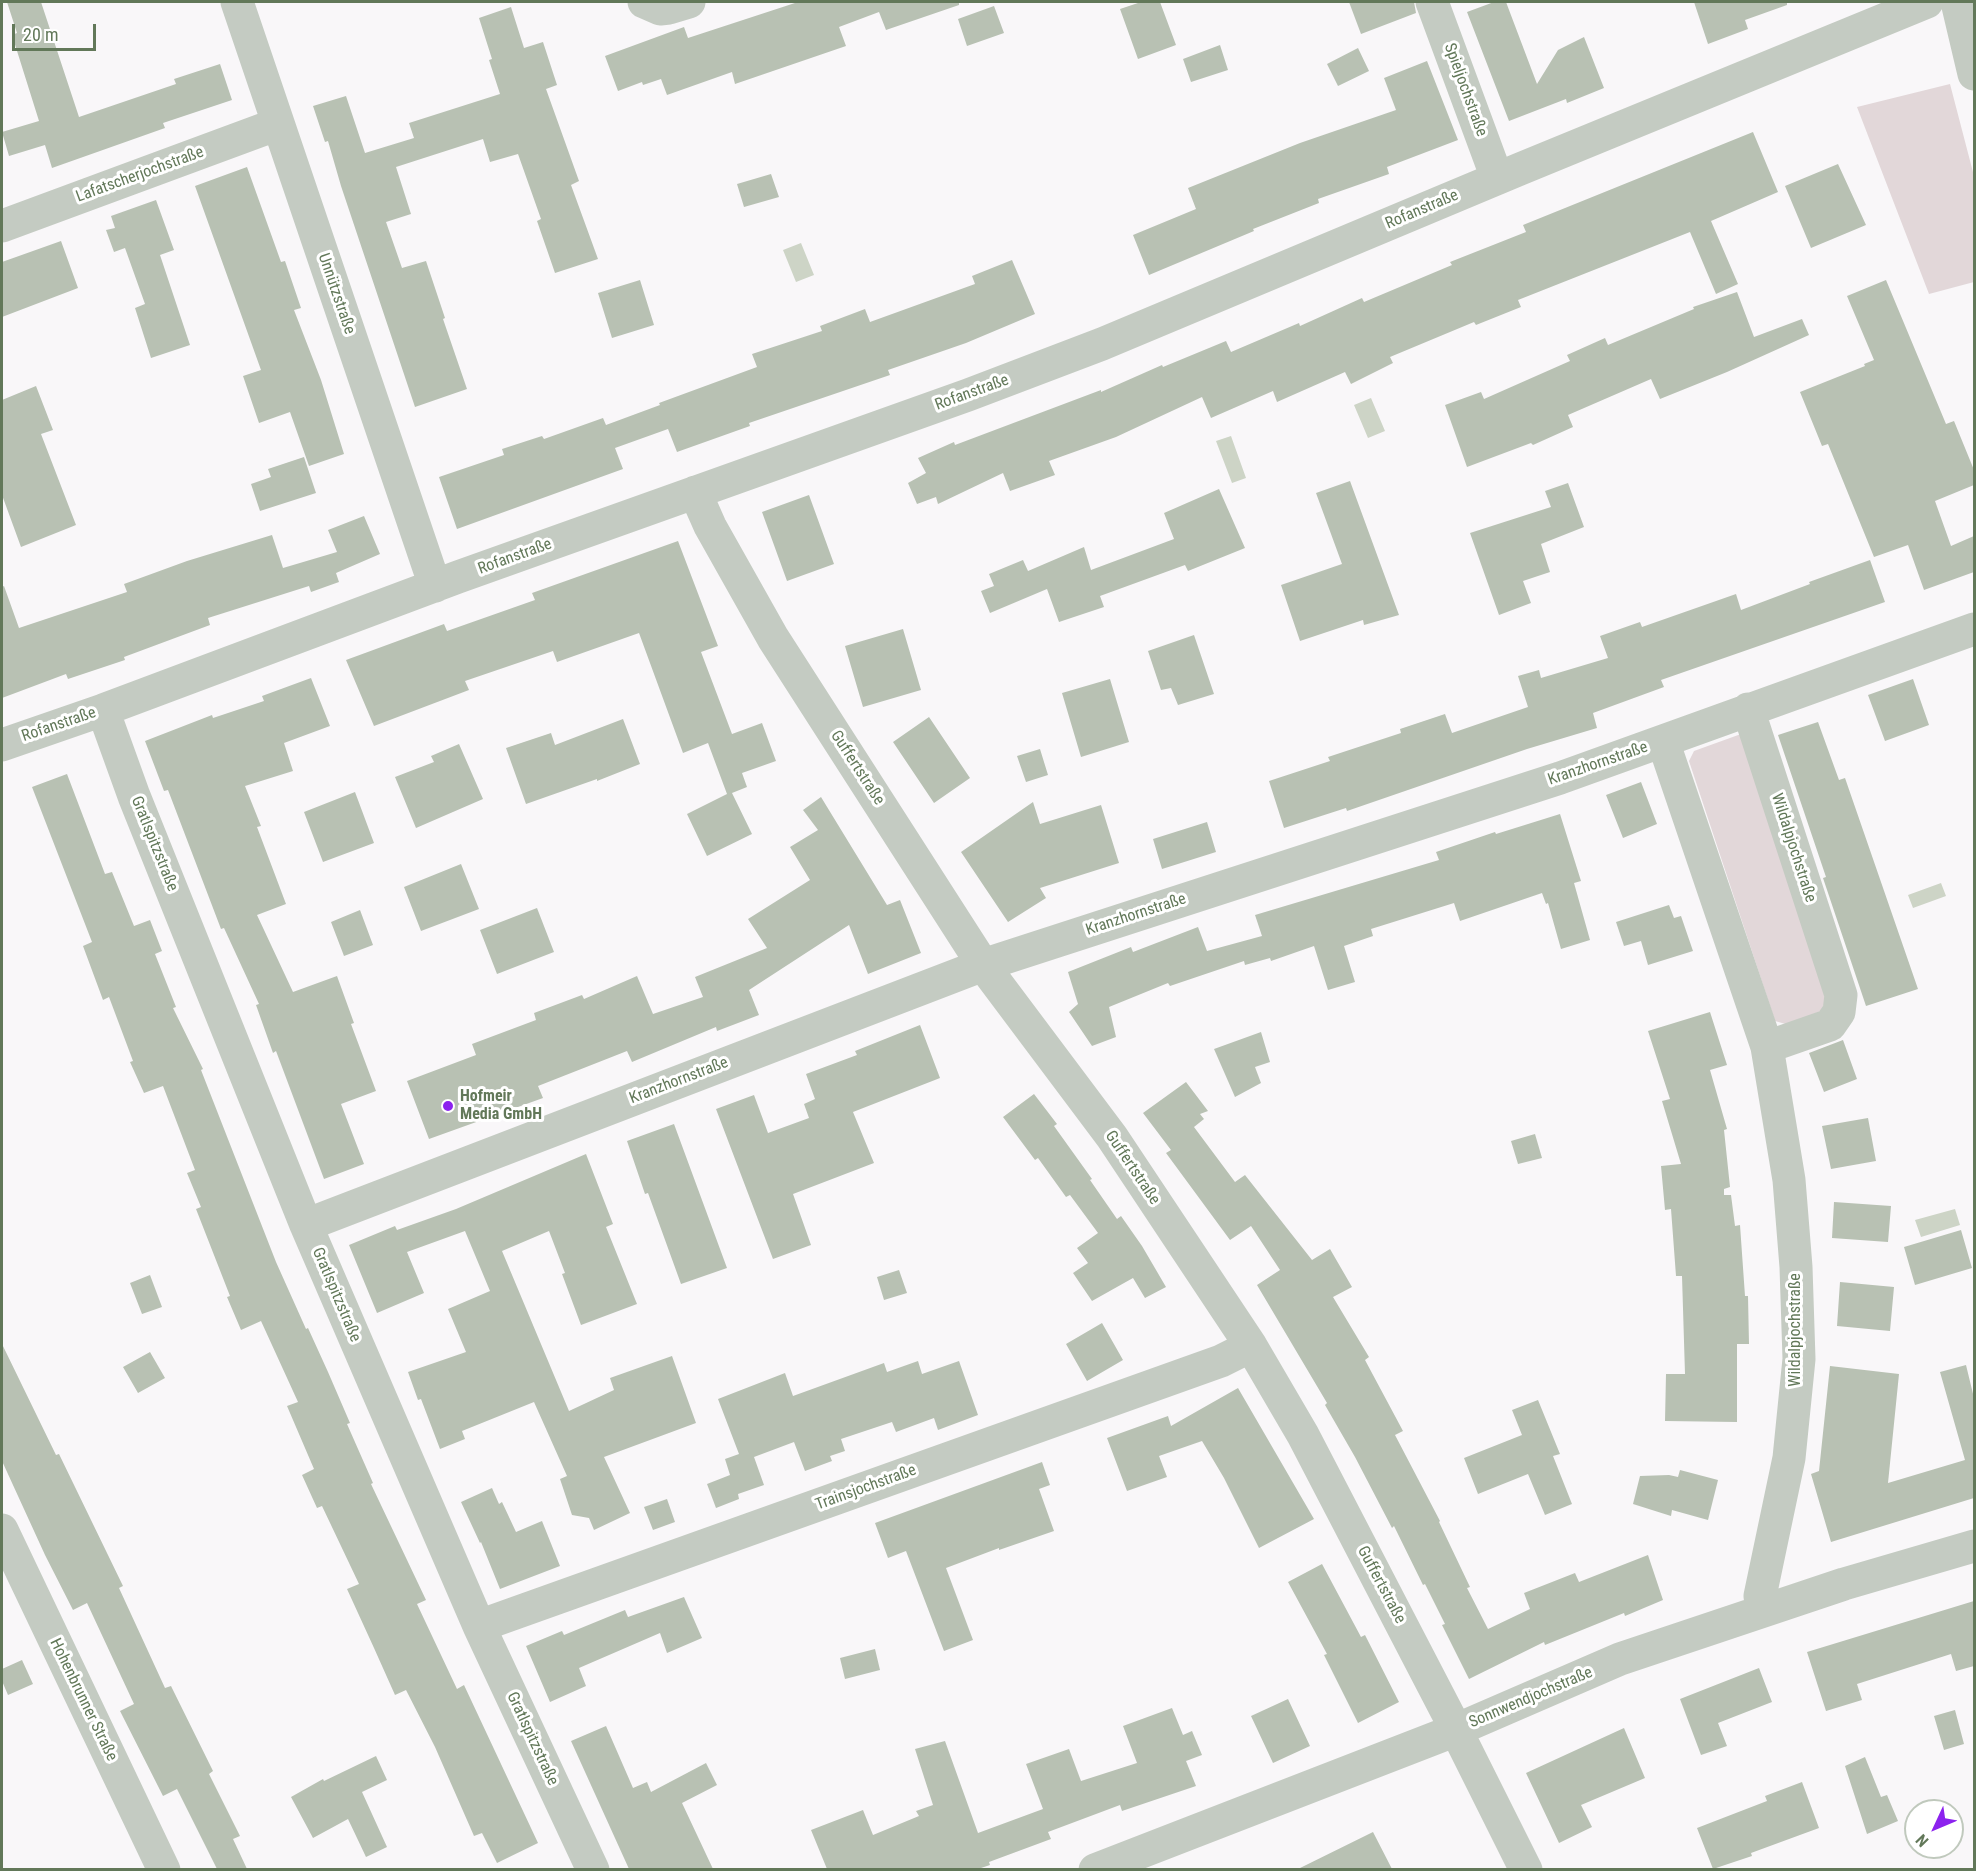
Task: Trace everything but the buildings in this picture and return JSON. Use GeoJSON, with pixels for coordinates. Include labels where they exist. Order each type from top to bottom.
{"type":"FeatureCollection","features":[{"type":"Feature","properties":{"kind":"street","name":"Unnützstraße"},"geometry":{"type":"LineString","coordinates":[[237,2],[435,586]]}},
{"type":"Feature","properties":{"kind":"street"},"geometry":{"type":"LineString","coordinates":[[648,4],[660,9],[689,2]]}},
{"type":"Feature","properties":{"kind":"street","name":"Spieljochstraße"},"geometry":{"type":"LineString","coordinates":[[1432,2],[1497,178]]}},
{"type":"Feature","properties":{"kind":"street","name":"Rofanstraße"},"geometry":{"type":"LineString","coordinates":[[2,745],[103,710],[435,586],[968,395],[1102,344],[1497,178],[1928,2]]}},
{"type":"Feature","properties":{"kind":"street"},"geometry":{"type":"LineString","coordinates":[[1957,2],[1974,74]]}},
{"type":"Feature","properties":{"kind":"street","name":"Lafatscherjochstraße"},"geometry":{"type":"LineString","coordinates":[[2,226],[278,124]]}},
{"type":"Feature","properties":{"kind":"street","name":"Guffertstraße"},"geometry":{"type":"LineString","coordinates":[[695,492],[710,526],[773,638],[983,964],[1112,1137],[1251,1346],[1303,1435],[1526,1869]]}},
{"type":"Feature","properties":{"kind":"street","name":"Kranzhornstraße"},"geometry":{"type":"LineString","coordinates":[[306,1225],[983,964],[1560,778],[1974,629]]}},
{"type":"Feature","properties":{"kind":"street","name":"Wildalpjochstraße"},"geometry":{"type":"LineString","coordinates":[[1748,709],[1841,995],[1839,1012],[1830,1025],[1767,1047]]}},
{"type":"Feature","properties":{"kind":"street","name":"Gratlspitzstraße"},"geometry":{"type":"LineString","coordinates":[[103,710],[134,796],[306,1225],[479,1626],[593,1869]]}},
{"type":"Feature","properties":{"kind":"street","name":"Wildalpjochstraße"},"geometry":{"type":"LineString","coordinates":[[1663,741],[1767,1047],[1789,1180],[1796,1267],[1799,1359],[1790,1458],[1760,1596],[1762,1611]]}},
{"type":"Feature","properties":{"kind":"street","name":"Trainsjochstraße"},"geometry":{"type":"LineString","coordinates":[[479,1626],[1210,1365],[1251,1346]]}},
{"type":"Feature","properties":{"kind":"street","name":"Hohenbrunner Straße"},"geometry":{"type":"LineString","coordinates":[[2,1530],[164,1869]]}},
{"type":"Feature","properties":{"kind":"street","name":"Sonnwendjochstraße"},"geometry":{"type":"LineString","coordinates":[[1095,1869],[1456,1730],[1620,1659],[1844,1584],[1974,1546]]}},
{"type":"Feature","properties":{"kind":"shaded area"},"geometry":{"type":"Polygon","coordinates":[[[1950,84],[1974,176],[1974,282],[1929,294],[1857,107],[1950,84]]]}},
{"type":"Feature","properties":{"kind":"shaded area"},"geometry":{"type":"Polygon","coordinates":[[[801,243],[814,275],[796,282],[783,250],[801,243]]]}},
{"type":"Feature","properties":{"kind":"shaded area"},"geometry":{"type":"Polygon","coordinates":[[[1371,398],[1385,431],[1368,438],[1354,405],[1371,398]]]}},
{"type":"Feature","properties":{"kind":"shaded area"},"geometry":{"type":"Polygon","coordinates":[[[1231,436],[1246,478],[1232,483],[1216,441],[1231,436]]]}},
{"type":"Feature","properties":{"kind":"shaded area"},"geometry":{"type":"Polygon","coordinates":[[[1741,734],[1827,986],[1823,1010],[1789,1025],[1775,1021],[1689,761],[1694,751],[1741,734]]]}},
{"type":"Feature","properties":{"kind":"shaded area"},"geometry":{"type":"Polygon","coordinates":[[[1941,883],[1946,896],[1913,908],[1908,895],[1941,883]]]}},
{"type":"Feature","properties":{"kind":"shaded area"},"geometry":{"type":"Polygon","coordinates":[[[1955,1209],[1960,1225],[1921,1237],[1915,1220],[1955,1209]]]}},
{"type":"Feature","properties":{"kind":"place","name":"Hofmeir Media GmbH"},"geometry":{"type":"Point","coordinates":[448,1106]}}]}
